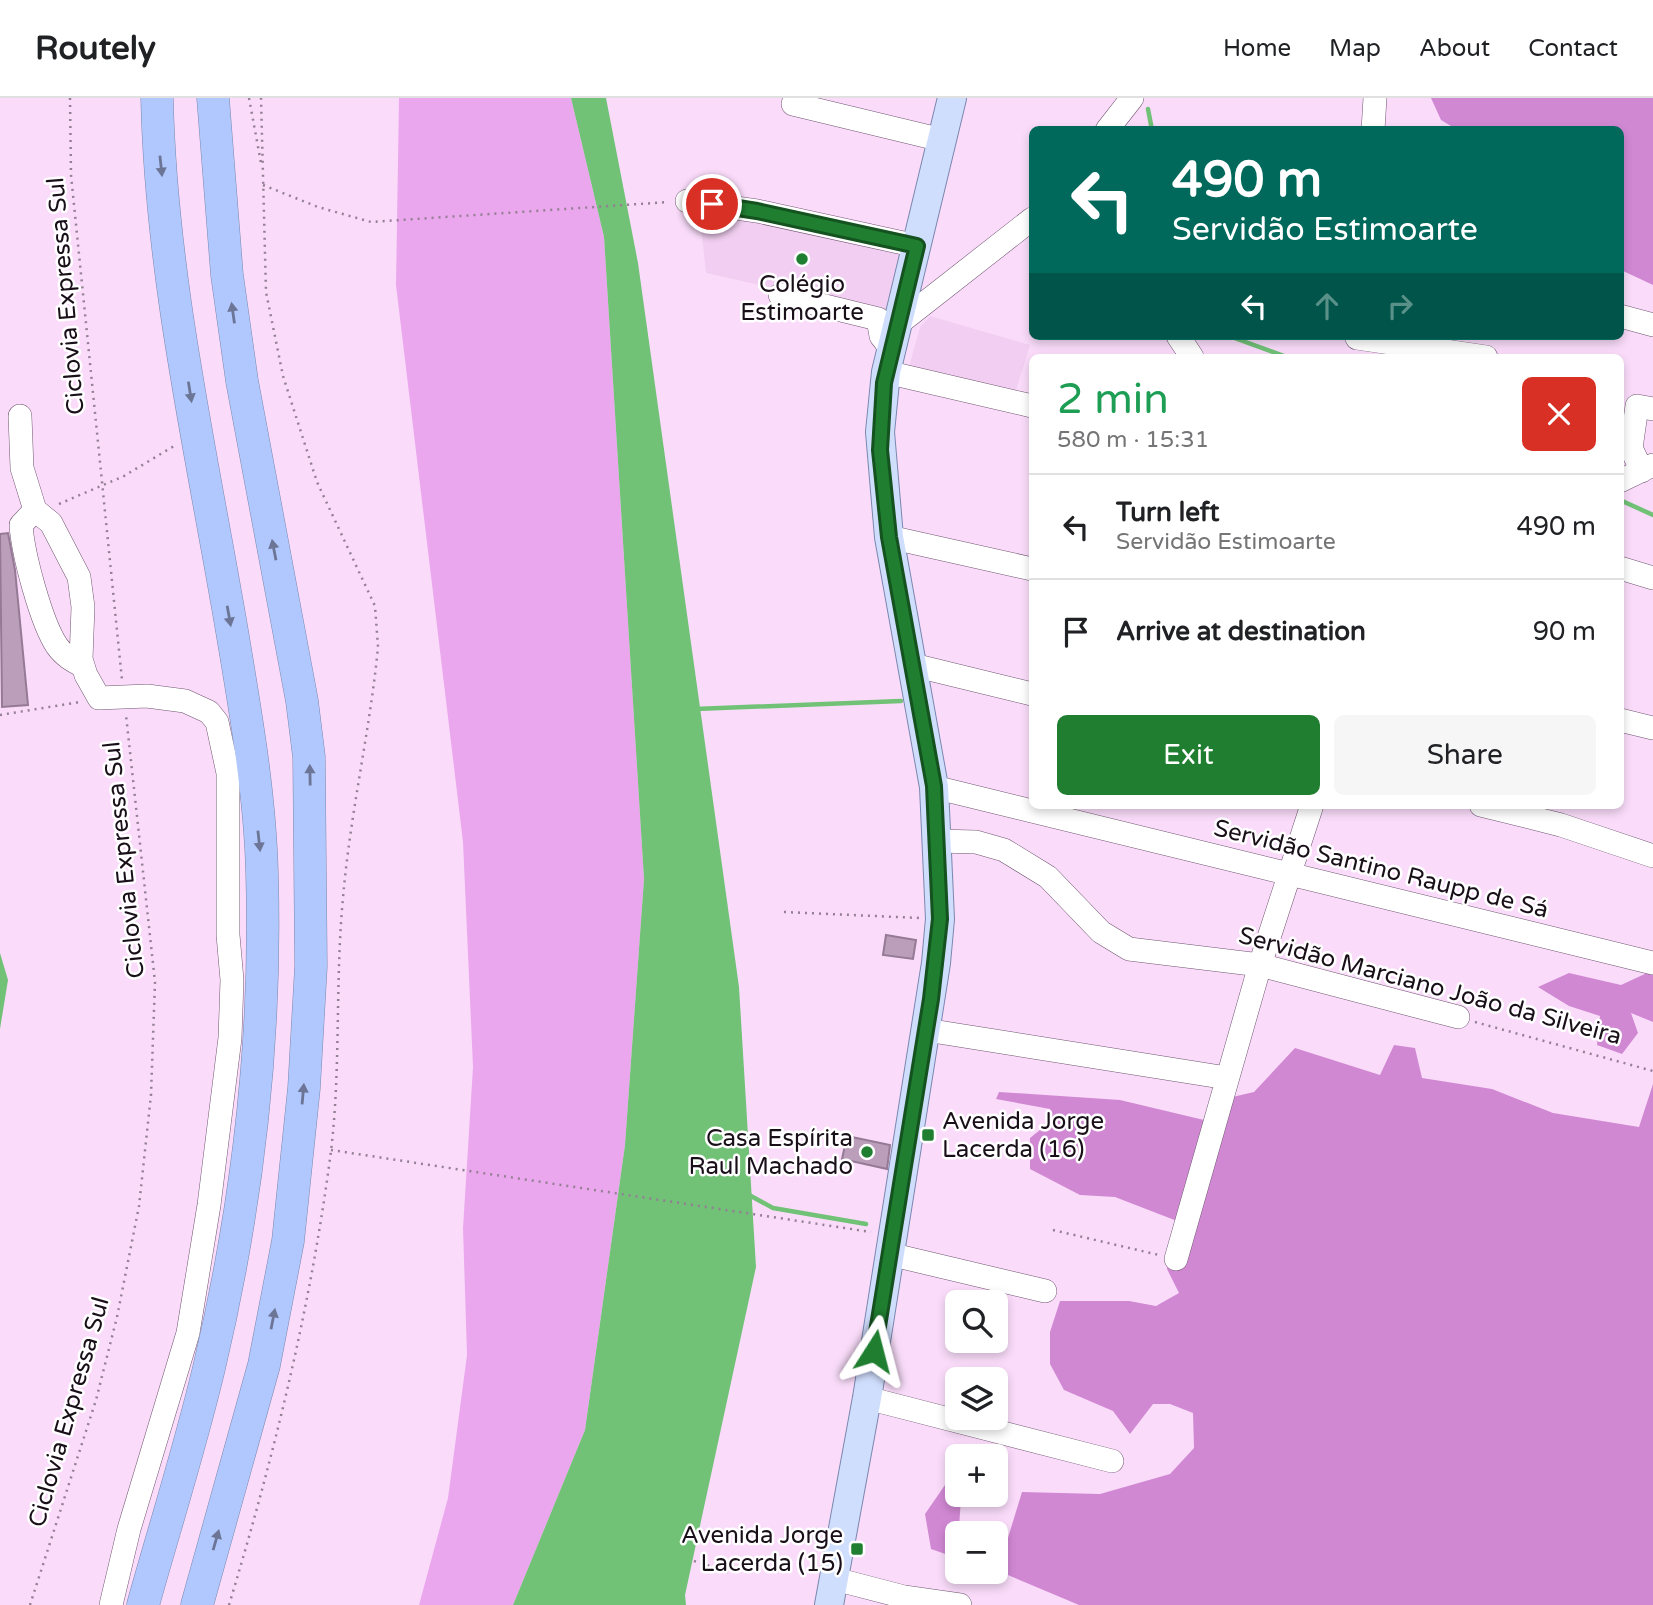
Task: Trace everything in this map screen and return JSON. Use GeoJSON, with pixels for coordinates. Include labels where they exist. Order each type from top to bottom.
{"type":"FeatureCollection","features":[{"type":"Feature","properties":{"kind":"highway"},"geometry":{"type":"LineString","coordinates":[[143,1605],[209,1368],[236,1232],[261,1006],[262,871],[252,770],[243,697],[195,428],[174,286],[158,138],[157,98]]}},
{"type":"Feature","properties":{"kind":"highway"},"geometry":{"type":"LineString","coordinates":[[197,1605],[264,1365],[288,1241],[304,1088],[311,965],[309,757],[302,701],[243,381],[227,275],[213,98]]}},
{"type":"Feature","properties":{"kind":"main road"},"geometry":{"type":"LineString","coordinates":[[832,1592],[926,1030],[940,919],[934,786],[889,537],[880,432],[892,349],[952,98]]}},
{"type":"Feature","properties":{"kind":"street"},"geometry":{"type":"LineString","coordinates":[[1110,126],[1132,98]]}},
{"type":"Feature","properties":{"kind":"street"},"geometry":{"type":"LineString","coordinates":[[1373,126],[1375,98]]}},
{"type":"Feature","properties":{"kind":"street"},"geometry":{"type":"LineString","coordinates":[[793,104],[942,140]]}},
{"type":"Feature","properties":{"kind":"street"},"geometry":{"type":"LineString","coordinates":[[687,201],[757,211],[917,246]]}},
{"type":"Feature","properties":{"kind":"street"},"geometry":{"type":"LineString","coordinates":[[892,349],[1027,233]]}},
{"type":"Feature","properties":{"kind":"street"},"geometry":{"type":"LineString","coordinates":[[780,295],[878,319],[881,336],[892,349],[1029,405]]}},
{"type":"Feature","properties":{"kind":"street"},"geometry":{"type":"LineString","coordinates":[[1624,317],[1653,325]]}},
{"type":"Feature","properties":{"kind":"street"},"geometry":{"type":"LineString","coordinates":[[1357,344],[1456,354]]}},
{"type":"Feature","properties":{"kind":"street"},"geometry":{"type":"LineString","coordinates":[[1624,479],[1648,468],[1631,448],[1637,406],[1653,409]]}},
{"type":"Feature","properties":{"kind":"street"},"geometry":{"type":"LineString","coordinates":[[20,416],[22,468],[35,510],[51,523],[79,577],[83,591],[80,642],[83,666],[99,698],[123,696],[186,701],[209,712],[217,722],[228,773],[228,935],[233,1012],[209,1205],[188,1333],[129,1529],[111,1605]]}},
{"type":"Feature","properties":{"kind":"street"},"geometry":{"type":"LineString","coordinates":[[35,510],[21,525],[34,586],[56,645],[67,658],[83,666]]}},
{"type":"Feature","properties":{"kind":"street"},"geometry":{"type":"LineString","coordinates":[[889,537],[1029,568]]}},
{"type":"Feature","properties":{"kind":"street"},"geometry":{"type":"LineString","coordinates":[[1624,569],[1653,578]]}},
{"type":"Feature","properties":{"kind":"street"},"geometry":{"type":"LineString","coordinates":[[913,665],[1029,693]]}},
{"type":"Feature","properties":{"kind":"street"},"geometry":{"type":"LineString","coordinates":[[1624,721],[1653,728]]}},
{"type":"Feature","properties":{"kind":"street","name":"Servidão Santino Raupp de Sá"},"geometry":{"type":"LineString","coordinates":[[934,786],[1653,963]]}},
{"type":"Feature","properties":{"kind":"street"},"geometry":{"type":"LineString","coordinates":[[1176,1259],[1260,965],[1311,809]]}},
{"type":"Feature","properties":{"kind":"street"},"geometry":{"type":"LineString","coordinates":[[1497,809],[1561,825],[1653,856]]}},
{"type":"Feature","properties":{"kind":"street","name":"Servidão Marciano João da Silveira"},"geometry":{"type":"LineString","coordinates":[[937,841],[976,842],[1003,850],[1048,877],[1101,932],[1129,949],[1260,965],[1458,1017]]}},
{"type":"Feature","properties":{"kind":"street"},"geometry":{"type":"LineString","coordinates":[[926,1030],[1227,1078]]}},
{"type":"Feature","properties":{"kind":"street"},"geometry":{"type":"LineString","coordinates":[[890,1245],[1045,1291]]}},
{"type":"Feature","properties":{"kind":"street"},"geometry":{"type":"LineString","coordinates":[[866,1398],[1111,1461]]}},
{"type":"Feature","properties":{"kind":"street"},"geometry":{"type":"LineString","coordinates":[[832,1592],[904,1597],[960,1605]]}},
{"type":"Feature","properties":{"kind":"path","name":"Ciclovia Expressa Sul"},"geometry":{"type":"LineString","coordinates":[[30,1605],[96,1400],[117,1317],[139,1206],[151,1095],[155,982],[123,696],[71,175],[70,98]]}},
{"type":"Feature","properties":{"kind":"path"},"geometry":{"type":"LineString","coordinates":[[249,98],[262,170]]}},
{"type":"Feature","properties":{"kind":"path"},"geometry":{"type":"LineString","coordinates":[[263,184],[318,207],[371,222],[468,218],[687,201]]}},
{"type":"Feature","properties":{"kind":"path"},"geometry":{"type":"LineString","coordinates":[[35,510],[75,499],[102,486],[158,457],[195,428]]}},
{"type":"Feature","properties":{"kind":"path"},"geometry":{"type":"LineString","coordinates":[[0,715],[99,698]]}},
{"type":"Feature","properties":{"kind":"path"},"geometry":{"type":"LineString","coordinates":[[784,912],[940,919]]}},
{"type":"Feature","properties":{"kind":"path","name":"Servidão Marciano João da Silveira"},"geometry":{"type":"LineString","coordinates":[[1458,1017],[1653,1071]]}},
{"type":"Feature","properties":{"kind":"path"},"geometry":{"type":"LineString","coordinates":[[331,1150],[774,1215],[890,1245]]}},
{"type":"Feature","properties":{"kind":"path"},"geometry":{"type":"LineString","coordinates":[[1053,1230],[1176,1259]]}},
{"type":"Feature","properties":{"kind":"path"},"geometry":{"type":"LineString","coordinates":[[694,1561],[728,1572]]}},
{"type":"Feature","properties":{"kind":"shaded area"},"geometry":{"type":"Polygon","coordinates":[[[399,98],[571,98],[604,237],[644,879],[625,1145],[585,1430],[513,1605],[419,1605],[448,1498],[467,1355],[463,1228],[473,1067],[463,842],[396,285],[399,98]]]}},
{"type":"Feature","properties":{"kind":"shaded area"},"geometry":{"type":"Polygon","coordinates":[[[571,98],[606,98],[638,263],[739,987],[756,1267],[685,1595],[686,1605],[513,1605],[585,1430],[625,1145],[644,879],[604,237],[571,98]]]}},
{"type":"Feature","properties":{"kind":"shaded area"},"geometry":{"type":"Polygon","coordinates":[[[1431,98],[1653,98],[1653,285],[1624,271],[1624,126],[1451,126],[1441,120],[1431,98]]]}},
{"type":"Feature","properties":{"kind":"shaded area","name":"Colégio Estimoarte"},"geometry":{"type":"Polygon","coordinates":[[[699,208],[904,246],[885,313],[706,273],[699,208]]]}},
{"type":"Feature","properties":{"kind":"shaded area","name":"Colégio Estimoarte"},"geometry":{"type":"Polygon","coordinates":[[[930,316],[1030,345],[1014,397],[909,367],[920,327],[930,316]]]}},
{"type":"Feature","properties":{"kind":"shaded area"},"geometry":{"type":"Polygon","coordinates":[[[0,953],[8,980],[0,1029],[0,953]]]}},
{"type":"Feature","properties":{"kind":"shaded area"},"geometry":{"type":"Polygon","coordinates":[[[1649,972],[1653,974],[1653,1022],[1631,1013],[1638,1033],[1622,1054],[1597,1045],[1600,1016],[1569,1006],[1538,987],[1569,973],[1621,985],[1649,972]]]}},
{"type":"Feature","properties":{"kind":"shaded area"},"geometry":{"type":"Polygon","coordinates":[[[1394,1045],[1415,1048],[1422,1078],[1492,1089],[1553,1113],[1639,1127],[1653,1084],[1653,1605],[1079,1605],[1008,1575],[1008,1538],[1022,1492],[1100,1494],[1170,1474],[1194,1448],[1193,1413],[1170,1404],[1153,1404],[1130,1434],[1113,1411],[1064,1390],[1050,1364],[1050,1332],[1060,1301],[1129,1301],[1156,1306],[1179,1293],[1167,1269],[1177,1221],[1115,1197],[1080,1195],[1030,1169],[1030,1138],[1051,1121],[1050,1109],[996,1099],[999,1092],[1120,1100],[1204,1120],[1228,1098],[1254,1092],[1295,1048],[1380,1075],[1394,1045]]]}},
{"type":"Feature","properties":{"kind":"shaded area"},"geometry":{"type":"Polygon","coordinates":[[[945,1485],[945,1507],[960,1507],[959,1521],[945,1521],[945,1554],[931,1549],[925,1514],[945,1485]]]}},
{"type":"Feature","properties":{"kind":"building"},"geometry":{"type":"Polygon","coordinates":[[[8,533],[15,570],[28,705],[2,707],[0,534],[8,533]]]}},
{"type":"Feature","properties":{"kind":"building"},"geometry":{"type":"Polygon","coordinates":[[[886,935],[916,940],[913,959],[883,955],[886,935]]]}},
{"type":"Feature","properties":{"kind":"building","name":"Casa Espírita Raul Machado"},"geometry":{"type":"Polygon","coordinates":[[[847,1136],[890,1145],[887,1169],[842,1159],[847,1136]]]}},
{"type":"Feature","properties":{"kind":"waterway"},"geometry":{"type":"LineString","coordinates":[[1148,109],[1151,126]]}},
{"type":"Feature","properties":{"kind":"waterway"},"geometry":{"type":"LineString","coordinates":[[1240,340],[1279,354]]}},
{"type":"Feature","properties":{"kind":"waterway"},"geometry":{"type":"LineString","coordinates":[[1624,502],[1653,515]]}},
{"type":"Feature","properties":{"kind":"waterway"},"geometry":{"type":"LineString","coordinates":[[695,709],[901,701]]}},
{"type":"Feature","properties":{"kind":"waterway"},"geometry":{"type":"LineString","coordinates":[[749,1195],[773,1208],[866,1224]]}},
{"type":"Feature","properties":{"kind":"place","name":"Colégio Estimoarte"},"geometry":{"type":"Point","coordinates":[802,259]}},
{"type":"Feature","properties":{"kind":"place","name":"Avenida Jorge Lacerda (16)"},"geometry":{"type":"Point","coordinates":[928,1135]}},
{"type":"Feature","properties":{"kind":"place","name":"Casa Espírita Raul Machado"},"geometry":{"type":"Point","coordinates":[867,1152]}},
{"type":"Feature","properties":{"kind":"place","name":"Avenida Jorge Lacerda (15)"},"geometry":{"type":"Point","coordinates":[857,1549]}},
{"type":"Feature","properties":{"kind":"route"},"geometry":{"type":"LineString","coordinates":[[712,204],[757,211],[917,246],[884,383],[880,450],[889,537],[934,786],[940,919],[931,999],[874,1351]]}}]}
